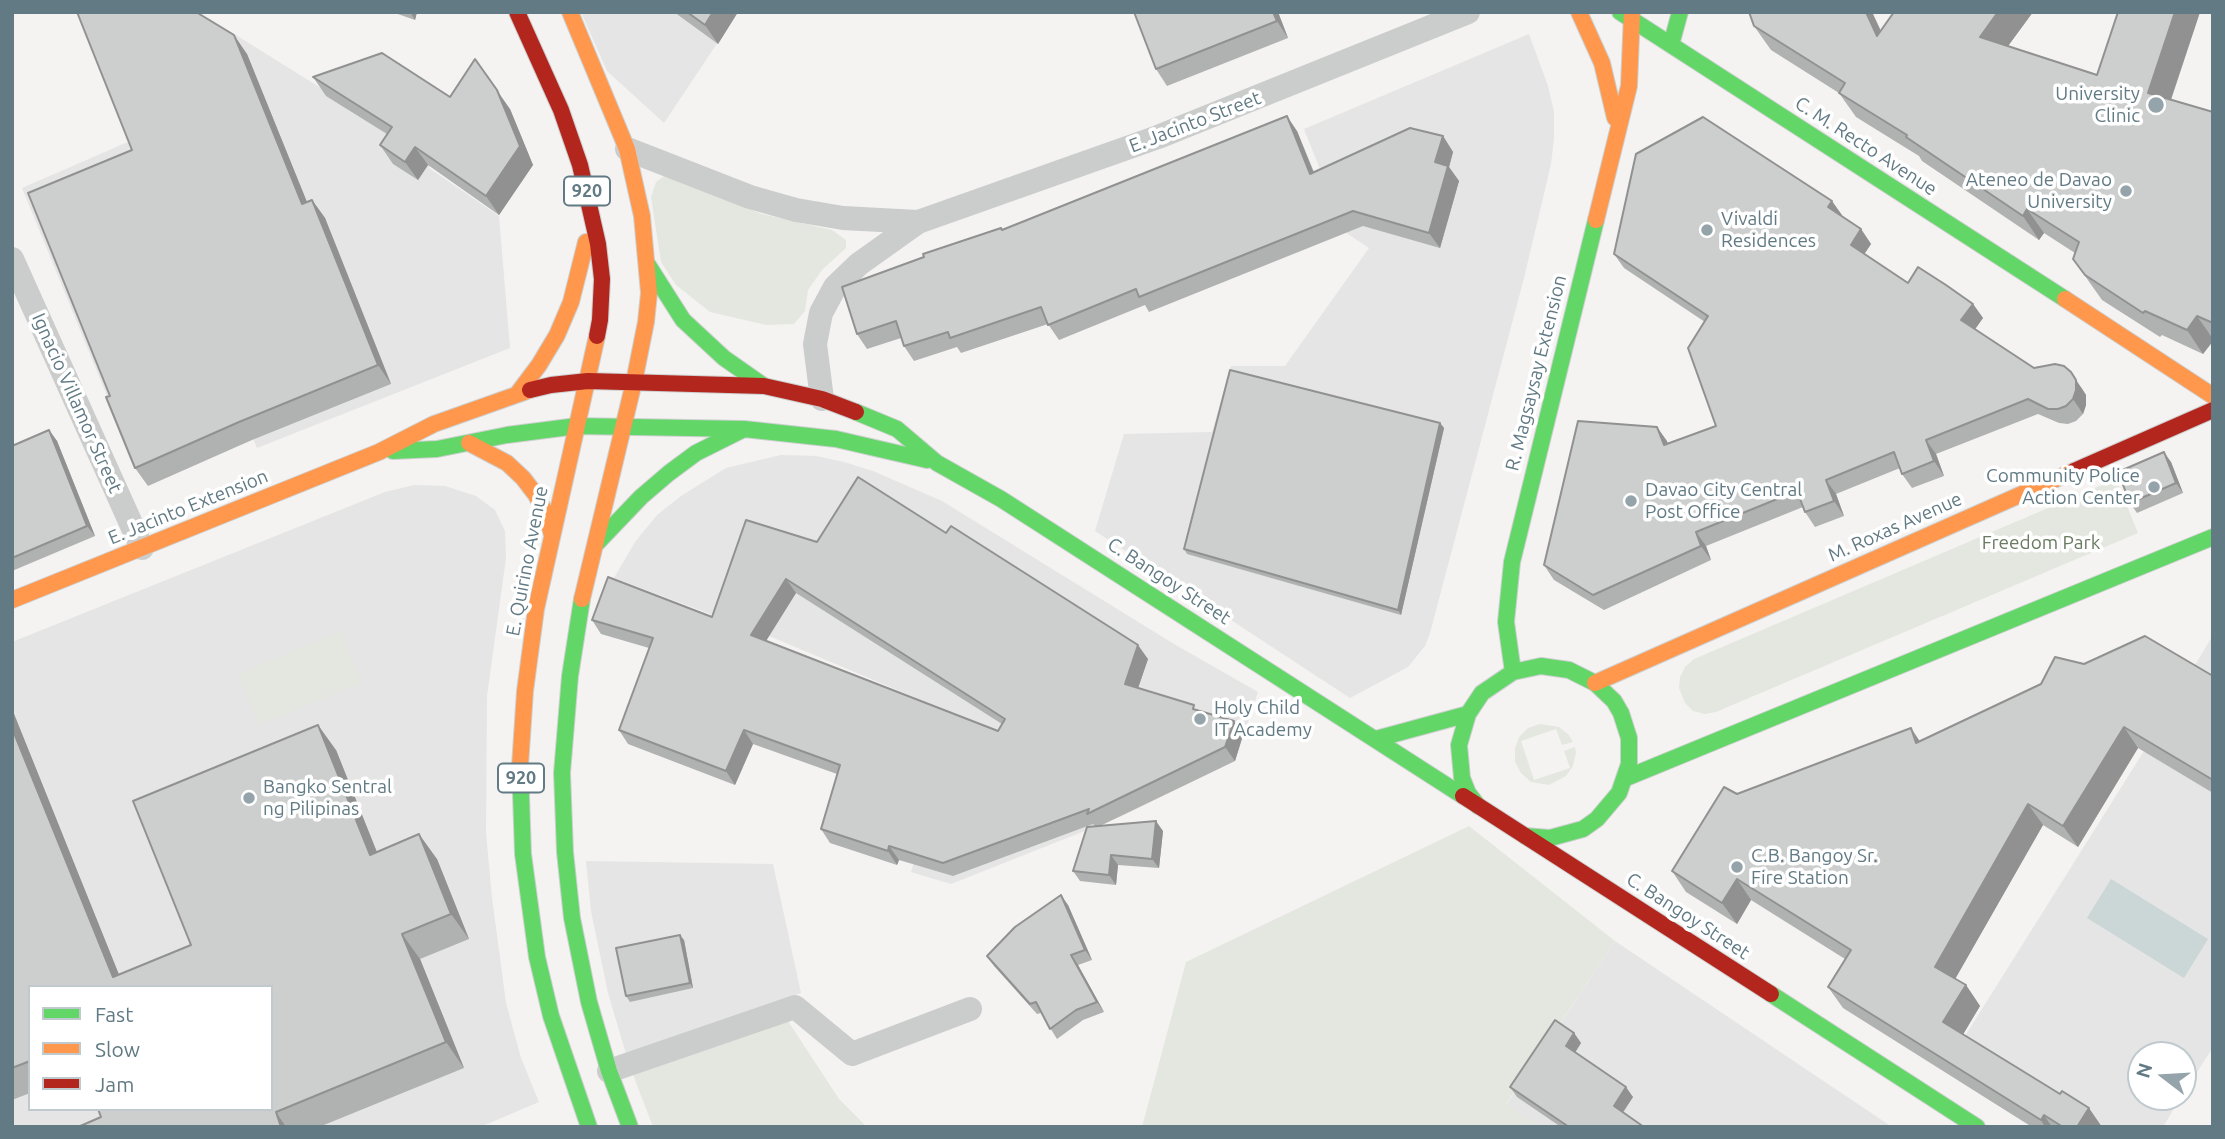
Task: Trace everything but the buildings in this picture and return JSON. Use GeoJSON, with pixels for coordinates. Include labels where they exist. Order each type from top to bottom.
{"type":"FeatureCollection","features":[{"type":"Feature","properties":{"kind":"main road","name":"E. Quirino Avenue"},"geometry":{"type":"LineString","coordinates":[[517,12],[561,110],[580,165],[598,244],[602,279],[600,320],[588,381],[536,609],[525,691],[520,762],[523,854],[537,957],[551,1016],[589,1127]]}},
{"type":"Feature","properties":{"kind":"main road","name":"920"},"geometry":{"type":"LineString","coordinates":[[570,12],[627,149],[642,216],[648,265],[646,322],[624,427],[578,615],[562,773],[565,852],[572,918],[589,1002],[630,1127]]}},
{"type":"Feature","properties":{"kind":"main road"},"geometry":{"type":"LineString","coordinates":[[1579,12],[1602,63],[1617,133]]}},
{"type":"Feature","properties":{"kind":"main road"},"geometry":{"type":"LineString","coordinates":[[1667,49],[1680,12]]}},
{"type":"Feature","properties":{"kind":"main road","name":"R. Magsaysay Extension"},"geometry":{"type":"LineString","coordinates":[[1513,672],[1506,622],[1513,562],[1629,86],[1628,15]]}},
{"type":"Feature","properties":{"kind":"main road","name":"C. M. Recto Avenue"},"geometry":{"type":"LineString","coordinates":[[1628,15],[1667,49],[2213,396]]}},
{"type":"Feature","properties":{"kind":"main road"},"geometry":{"type":"LineString","coordinates":[[1629,86],[1646,70]]}},
{"type":"Feature","properties":{"kind":"main road"},"geometry":{"type":"LineString","coordinates":[[518,393],[557,335],[571,302],[582,268],[589,198]]}},
{"type":"Feature","properties":{"kind":"main road"},"geometry":{"type":"LineString","coordinates":[[648,265],[683,320],[724,358],[764,386]]}},
{"type":"Feature","properties":{"kind":"main road","name":"E. Jacinto Extension"},"geometry":{"type":"LineString","coordinates":[[12,600],[379,452],[434,424],[518,393],[551,385],[588,381],[634,382]]}},
{"type":"Feature","properties":{"kind":"main road","name":"C. Bangoy Street"},"geometry":{"type":"LineString","coordinates":[[634,382],[764,386],[822,399],[897,429],[937,463],[1036,521],[1977,1127]]}},
{"type":"Feature","properties":{"kind":"main road","name":"M. Roxas Avenue"},"geometry":{"type":"LineString","coordinates":[[1595,682],[2213,410]]}},
{"type":"Feature","properties":{"kind":"main road","name":"E. Jacinto Extension"},"geometry":{"type":"LineString","coordinates":[[379,452],[437,449],[507,435],[577,426],[624,427]]}},
{"type":"Feature","properties":{"kind":"main road","name":"C. Bangoy Street"},"geometry":{"type":"LineString","coordinates":[[624,427],[744,429],[836,439],[937,463]]}},
{"type":"Feature","properties":{"kind":"main road"},"geometry":{"type":"LineString","coordinates":[[595,544],[669,472],[696,453],[744,429]]}},
{"type":"Feature","properties":{"kind":"main road"},"geometry":{"type":"LineString","coordinates":[[469,443],[507,463],[523,478],[546,514],[552,535]]}},
{"type":"Feature","properties":{"kind":"main road"},"geometry":{"type":"LineString","coordinates":[[1626,778],[2213,537]]}},
{"type":"Feature","properties":{"kind":"main road"},"geometry":{"type":"LineString","coordinates":[[1478,806],[1468,793],[1459,761],[1459,745],[1468,713],[1482,693],[1513,672],[1534,667],[1555,667],[1583,675],[1595,682],[1614,701],[1626,726],[1630,751],[1626,778],[1610,807],[1583,829],[1550,838],[1525,836]]}},
{"type":"Feature","properties":{"kind":"main road"},"geometry":{"type":"LineString","coordinates":[[1376,740],[1468,713]]}},
{"type":"Feature","properties":{"kind":"street","name":"E. Jacinto Street"},"geometry":{"type":"LineString","coordinates":[[822,399],[815,344],[821,313],[835,287],[859,264],[918,222],[1158,137],[1468,12]]}},
{"type":"Feature","properties":{"kind":"street","name":"E. Jacinto Street"},"geometry":{"type":"LineString","coordinates":[[627,149],[750,197],[796,210],[856,219],[918,222]]}},
{"type":"Feature","properties":{"kind":"street","name":"Ignacio Villamor Street"},"geometry":{"type":"LineString","coordinates":[[12,259],[142,548]]}},
{"type":"Feature","properties":{"kind":"street"},"geometry":{"type":"LineString","coordinates":[[610,1071],[795,1007],[852,1054],[971,1009]]}},
{"type":"Feature","properties":{"kind":"shaded area"},"geometry":{"type":"Polygon","coordinates":[[[77,12],[199,12],[324,90],[465,111],[429,168],[499,216],[510,348],[257,448],[223,368],[114,413],[22,188],[130,141],[77,12]]]}},
{"type":"Feature","properties":{"kind":"shaded area"},"geometry":{"type":"Polygon","coordinates":[[[581,12],[738,12],[664,123],[607,71],[581,12]]]}},
{"type":"Feature","properties":{"kind":"shaded area"},"geometry":{"type":"Polygon","coordinates":[[[1529,34],[1548,86],[1554,112],[1551,164],[1524,278],[1430,633],[1425,646],[1408,667],[1350,698],[1095,531],[1124,434],[1212,432],[1231,366],[1285,366],[1369,248],[1345,232],[1304,129],[1529,34]]]}},
{"type":"Feature","properties":{"kind":"shaded area"},"geometry":{"type":"Polygon","coordinates":[[[781,455],[816,456],[844,462],[873,471],[942,501],[1174,644],[1258,692],[1235,761],[1120,817],[951,884],[911,872],[959,716],[769,636],[614,578],[635,542],[657,515],[681,496],[726,468],[781,455]]]}},
{"type":"Feature","properties":{"kind":"shaded area","name":"Bangko Sentral ng Pilipinas"},"geometry":{"type":"Polygon","coordinates":[[[414,485],[445,486],[476,496],[495,510],[505,531],[506,558],[487,696],[486,833],[506,1003],[521,1058],[539,1102],[480,1127],[12,1127],[12,642],[385,492],[414,485]]]}},
{"type":"Feature","properties":{"kind":"shaded area"},"geometry":{"type":"Polygon","coordinates":[[[2213,635],[2213,1047],[2197,1072],[2197,1041],[2127,1041],[2127,1111],[2173,1111],[2163,1127],[2065,1127],[1960,1044],[2144,751],[2213,635]]]}},
{"type":"Feature","properties":{"kind":"shaded area"},"geometry":{"type":"Polygon","coordinates":[[[586,861],[773,864],[801,993],[626,1054],[608,993],[591,911],[586,861]]]}},
{"type":"Feature","properties":{"kind":"shaded area"},"geometry":{"type":"Polygon","coordinates":[[[2111,879],[2208,939],[2184,978],[2087,918],[2111,879]]]}},
{"type":"Feature","properties":{"kind":"shaded area"},"geometry":{"type":"Polygon","coordinates":[[[1615,941],[1892,1127],[1541,1127],[1506,1105],[1615,941]]]}},
{"type":"Feature","properties":{"kind":"green space"},"geometry":{"type":"Polygon","coordinates":[[[664,176],[762,214],[832,230],[846,240],[846,248],[822,270],[808,290],[805,311],[794,324],[766,325],[710,312],[676,285],[661,262],[651,197],[656,182],[664,176]]]}},
{"type":"Feature","properties":{"kind":"green space","name":"Freedom Park"},"geometry":{"type":"Polygon","coordinates":[[[2116,479],[2138,533],[1716,712],[1705,714],[1693,711],[1685,703],[1679,688],[1680,677],[1685,667],[1694,659],[2116,479]]]}},
{"type":"Feature","properties":{"kind":"green space"},"geometry":{"type":"Polygon","coordinates":[[[340,632],[361,683],[259,725],[238,674],[340,632]]]}},
{"type":"Feature","properties":{"kind":"green space"},"geometry":{"type":"Polygon","coordinates":[[[1540,724],[1559,727],[1573,742],[1562,745],[1556,729],[1521,741],[1534,780],[1570,768],[1564,751],[1575,747],[1576,753],[1573,766],[1566,776],[1549,785],[1531,782],[1521,773],[1515,762],[1519,737],[1528,728],[1540,724]]]}},
{"type":"Feature","properties":{"kind":"green space"},"geometry":{"type":"Polygon","coordinates":[[[1469,826],[1615,941],[1506,1104],[1541,1127],[1142,1127],[1186,962],[1469,826]]]}},
{"type":"Feature","properties":{"kind":"green space"},"geometry":{"type":"Polygon","coordinates":[[[788,1021],[839,1099],[867,1127],[653,1127],[632,1072],[788,1021]]]}},
{"type":"Feature","properties":{"kind":"traffic: fast"},"geometry":{"type":"LineString","coordinates":[[1620,12],[2065,299]]}},
{"type":"Feature","properties":{"kind":"traffic: fast"},"geometry":{"type":"LineString","coordinates":[[1671,45],[1680,12]]}},
{"type":"Feature","properties":{"kind":"traffic: fast"},"geometry":{"type":"LineString","coordinates":[[1513,672],[1506,622],[1512,562],[1596,220]]}},
{"type":"Feature","properties":{"kind":"traffic: fast"},"geometry":{"type":"LineString","coordinates":[[648,265],[683,320],[724,358],[764,386]]}},
{"type":"Feature","properties":{"kind":"traffic: fast"},"geometry":{"type":"LineString","coordinates":[[856,412],[897,429],[937,463],[1001,499],[1463,796]]}},
{"type":"Feature","properties":{"kind":"traffic: fast"},"geometry":{"type":"LineString","coordinates":[[393,451],[437,449],[507,435],[577,426],[744,429],[836,439],[927,460]]}},
{"type":"Feature","properties":{"kind":"traffic: fast"},"geometry":{"type":"LineString","coordinates":[[597,543],[641,497],[669,473],[696,453],[744,429]]}},
{"type":"Feature","properties":{"kind":"traffic: fast"},"geometry":{"type":"LineString","coordinates":[[1626,778],[2213,537]]}},
{"type":"Feature","properties":{"kind":"traffic: fast"},"geometry":{"type":"LineString","coordinates":[[582,599],[570,676],[562,773],[565,852],[572,918],[589,1002],[609,1071],[630,1127]]}},
{"type":"Feature","properties":{"kind":"traffic: fast"},"geometry":{"type":"LineString","coordinates":[[1478,806],[1468,793],[1462,778],[1459,745],[1468,714],[1482,693],[1513,672],[1541,666],[1569,670],[1595,683],[1614,701],[1629,738],[1629,764],[1619,793],[1597,819],[1583,829],[1550,838],[1525,836]]}},
{"type":"Feature","properties":{"kind":"traffic: fast"},"geometry":{"type":"LineString","coordinates":[[1376,739],[1468,714]]}},
{"type":"Feature","properties":{"kind":"traffic: fast"},"geometry":{"type":"LineString","coordinates":[[520,766],[523,854],[537,957],[551,1016],[589,1127]]}},
{"type":"Feature","properties":{"kind":"traffic: fast"},"geometry":{"type":"LineString","coordinates":[[1771,994],[1977,1127]]}},
{"type":"Feature","properties":{"kind":"traffic: slow"},"geometry":{"type":"LineString","coordinates":[[570,12],[627,149],[642,216],[649,293],[634,382],[582,599]]}},
{"type":"Feature","properties":{"kind":"traffic: slow"},"geometry":{"type":"LineString","coordinates":[[1579,12],[1602,63],[1615,118]]}},
{"type":"Feature","properties":{"kind":"traffic: slow"},"geometry":{"type":"LineString","coordinates":[[1596,220],[1629,86],[1632,12]]}},
{"type":"Feature","properties":{"kind":"traffic: slow"},"geometry":{"type":"LineString","coordinates":[[518,393],[557,335],[571,302],[586,242]]}},
{"type":"Feature","properties":{"kind":"traffic: slow"},"geometry":{"type":"LineString","coordinates":[[2065,299],[2213,396]]}},
{"type":"Feature","properties":{"kind":"traffic: slow"},"geometry":{"type":"LineString","coordinates":[[520,766],[525,691],[536,609],[597,336]]}},
{"type":"Feature","properties":{"kind":"traffic: slow"},"geometry":{"type":"LineString","coordinates":[[12,600],[379,452],[434,424],[530,390]]}},
{"type":"Feature","properties":{"kind":"traffic: slow"},"geometry":{"type":"LineString","coordinates":[[469,443],[507,463],[523,478],[546,514],[552,535]]}},
{"type":"Feature","properties":{"kind":"traffic: slow"},"geometry":{"type":"LineString","coordinates":[[1595,683],[2074,471]]}},
{"type":"Feature","properties":{"kind":"traffic: jam"},"geometry":{"type":"LineString","coordinates":[[517,12],[561,110],[580,165],[598,244],[602,279],[597,336]]}},
{"type":"Feature","properties":{"kind":"traffic: jam"},"geometry":{"type":"LineString","coordinates":[[530,390],[588,381],[764,386],[822,399],[856,412]]}},
{"type":"Feature","properties":{"kind":"traffic: jam"},"geometry":{"type":"LineString","coordinates":[[2074,471],[2213,410]]}},
{"type":"Feature","properties":{"kind":"traffic: jam"},"geometry":{"type":"LineString","coordinates":[[1463,796],[1771,994]]}},
{"type":"Feature","properties":{"kind":"place","name":"University Clinic"},"geometry":{"type":"Point","coordinates":[2156,105]}},
{"type":"Feature","properties":{"kind":"place","name":"Ateneo de Davao University"},"geometry":{"type":"Point","coordinates":[2126,191]}},
{"type":"Feature","properties":{"kind":"place","name":"Vivaldi Residences"},"geometry":{"type":"Point","coordinates":[1707,230]}},
{"type":"Feature","properties":{"kind":"place","name":"Community Police Action Center"},"geometry":{"type":"Point","coordinates":[2154,487]}},
{"type":"Feature","properties":{"kind":"place","name":"Davao City Central Post Office"},"geometry":{"type":"Point","coordinates":[1631,501]}},
{"type":"Feature","properties":{"kind":"place","name":"Holy Child IT Academy"},"geometry":{"type":"Point","coordinates":[1200,719]}},
{"type":"Feature","properties":{"kind":"place","name":"Bangko Sentral ng Pilipinas"},"geometry":{"type":"Point","coordinates":[249,798]}},
{"type":"Feature","properties":{"kind":"place","name":"C.B. Bangoy Sr. Fire Station"},"geometry":{"type":"Point","coordinates":[1737,867]}}]}
